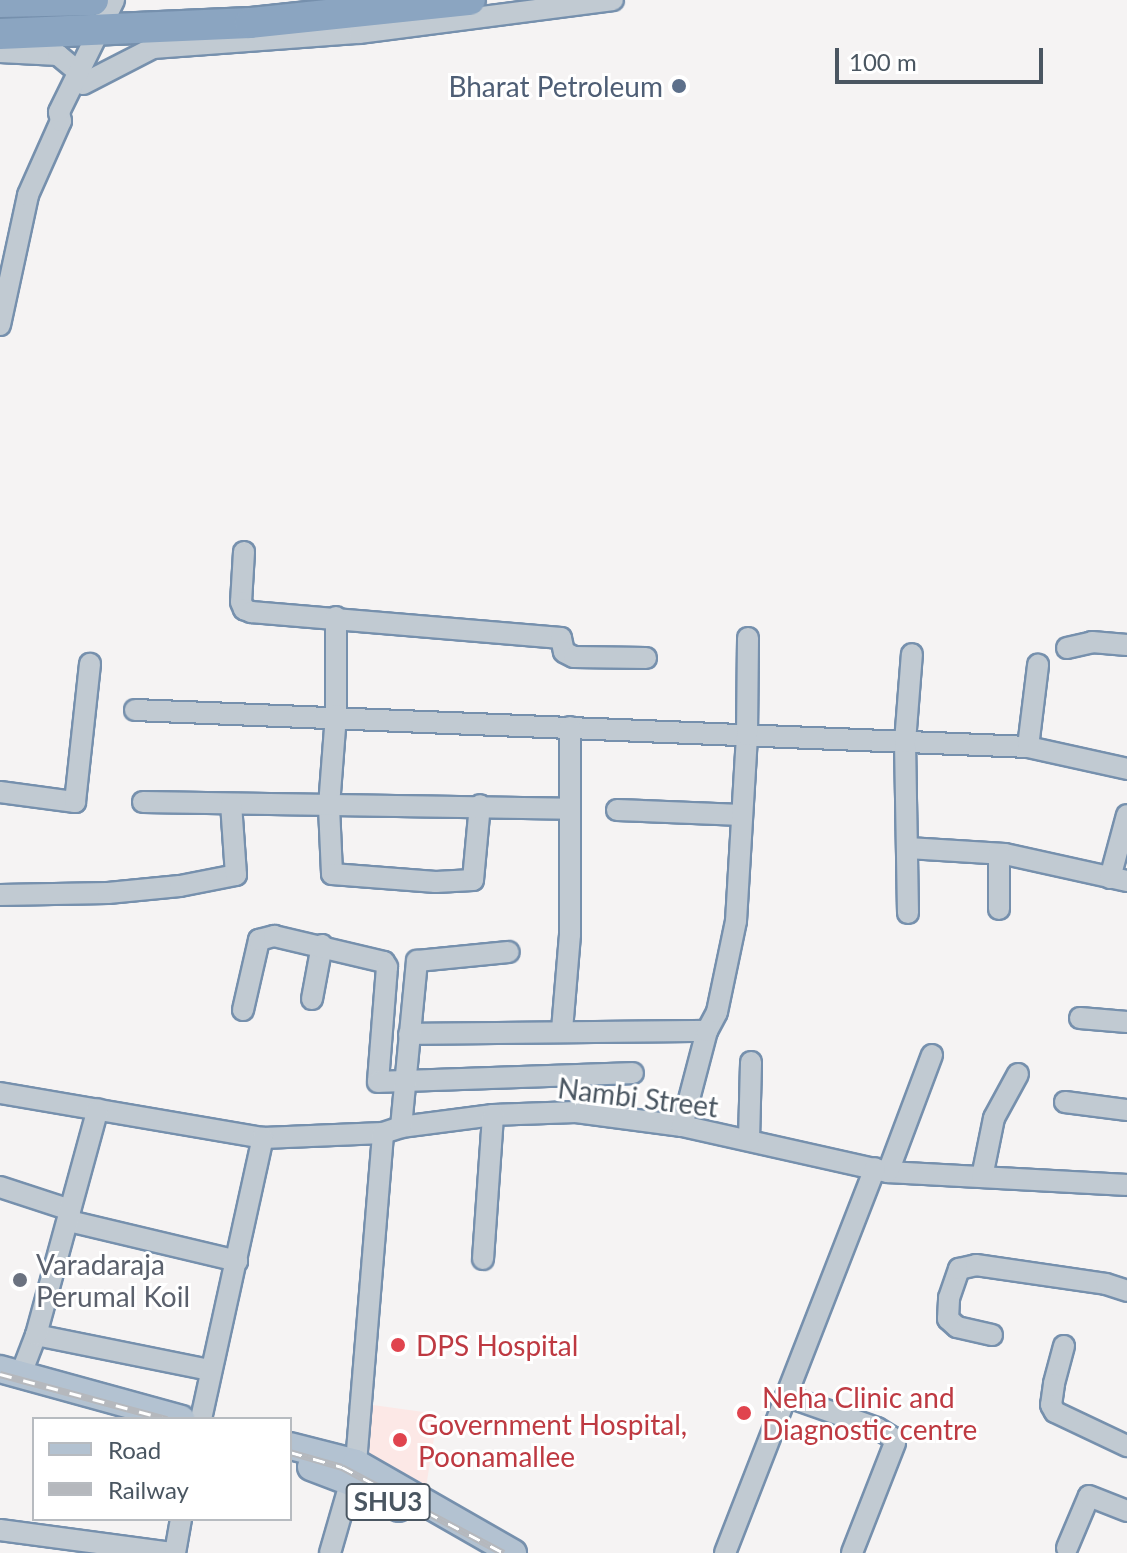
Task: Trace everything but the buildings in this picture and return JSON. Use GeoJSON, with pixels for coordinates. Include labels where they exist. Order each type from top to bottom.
{"type":"FeatureCollection","features":[{"type":"Feature","properties":{"kind":"highway"},"geometry":{"type":"LineString","coordinates":[[0,2],[93,0]]}},
{"type":"Feature","properties":{"kind":"highway"},"geometry":{"type":"LineString","coordinates":[[0,34],[50,44],[102,32],[250,23],[470,0]]}},
{"type":"Feature","properties":{"kind":"main road"},"geometry":{"type":"LineString","coordinates":[[7,1377],[110,1417]]}},
{"type":"Feature","properties":{"kind":"main road"},"geometry":{"type":"LineString","coordinates":[[7,1377],[173,1417]]}},
{"type":"Feature","properties":{"kind":"main road","name":"SHU3"},"geometry":{"type":"LineString","coordinates":[[292,1447],[354,1473],[513,1553]]}},
{"type":"Feature","properties":{"kind":"main road","name":"SHU3"},"geometry":{"type":"LineString","coordinates":[[292,1462],[354,1473],[483,1553]]}},
{"type":"Feature","properties":{"kind":"street"},"geometry":{"type":"LineString","coordinates":[[0,325],[28,195],[61,121],[68,115],[114,0]]}},
{"type":"Feature","properties":{"kind":"street"},"geometry":{"type":"LineString","coordinates":[[102,32],[121,0]]}},
{"type":"Feature","properties":{"kind":"street"},"geometry":{"type":"LineString","coordinates":[[81,78],[153,48],[359,33],[613,0]]}},
{"type":"Feature","properties":{"kind":"street"},"geometry":{"type":"LineString","coordinates":[[0,52],[50,44],[81,78]]}},
{"type":"Feature","properties":{"kind":"street"},"geometry":{"type":"LineString","coordinates":[[244,552],[241,602],[244,609],[561,638],[564,652],[574,657],[646,658]]}},
{"type":"Feature","properties":{"kind":"street"},"geometry":{"type":"LineString","coordinates":[[336,617],[336,715],[329,807],[332,874],[464,883],[473,880],[480,805]]}},
{"type":"Feature","properties":{"kind":"street"},"geometry":{"type":"LineString","coordinates":[[682,1126],[707,1031],[717,1012],[736,921],[747,735],[748,638]]}},
{"type":"Feature","properties":{"kind":"street"},"geometry":{"type":"LineString","coordinates":[[1067,648],[1092,642],[1127,645]]}},
{"type":"Feature","properties":{"kind":"street"},"geometry":{"type":"LineString","coordinates":[[908,913],[905,742],[912,654]]}},
{"type":"Feature","properties":{"kind":"street"},"geometry":{"type":"LineString","coordinates":[[0,792],[75,802],[90,664]]}},
{"type":"Feature","properties":{"kind":"street"},"geometry":{"type":"LineString","coordinates":[[1028,747],[1038,665]]}},
{"type":"Feature","properties":{"kind":"street"},"geometry":{"type":"LineString","coordinates":[[135,710],[336,715],[1028,747],[1127,769]]}},
{"type":"Feature","properties":{"kind":"street"},"geometry":{"type":"LineString","coordinates":[[562,1030],[570,934],[570,727]]}},
{"type":"Feature","properties":{"kind":"street"},"geometry":{"type":"LineString","coordinates":[[143,802],[329,807],[480,805],[570,809]]}},
{"type":"Feature","properties":{"kind":"street"},"geometry":{"type":"LineString","coordinates":[[0,895],[108,893],[180,886],[236,875],[231,804]]}},
{"type":"Feature","properties":{"kind":"street"},"geometry":{"type":"LineString","coordinates":[[617,810],[742,815]]}},
{"type":"Feature","properties":{"kind":"street"},"geometry":{"type":"LineString","coordinates":[[908,848],[999,854],[1119,880],[1127,815]]}},
{"type":"Feature","properties":{"kind":"street"},"geometry":{"type":"LineString","coordinates":[[999,854],[999,909]]}},
{"type":"Feature","properties":{"kind":"street"},"geometry":{"type":"LineString","coordinates":[[243,1010],[261,937],[274,936],[379,959],[387,967],[376,1079],[404,1083],[633,1073]]}},
{"type":"Feature","properties":{"kind":"street"},"geometry":{"type":"LineString","coordinates":[[312,999],[322,945]]}},
{"type":"Feature","properties":{"kind":"street"},"geometry":{"type":"LineString","coordinates":[[330,1553],[354,1473],[392,1130],[404,1083],[417,961],[509,952]]}},
{"type":"Feature","properties":{"kind":"street"},"geometry":{"type":"LineString","coordinates":[[1080,1018],[1127,1022]]}},
{"type":"Feature","properties":{"kind":"street"},"geometry":{"type":"LineString","coordinates":[[409,1034],[562,1030],[707,1031]]}},
{"type":"Feature","properties":{"kind":"street"},"geometry":{"type":"LineString","coordinates":[[725,1553],[786,1396],[932,1055]]}},
{"type":"Feature","properties":{"kind":"street"},"geometry":{"type":"LineString","coordinates":[[749,1140],[751,1062]]}},
{"type":"Feature","properties":{"kind":"street"},"geometry":{"type":"LineString","coordinates":[[982,1177],[994,1118],[1018,1074]]}},
{"type":"Feature","properties":{"kind":"street","name":"Nambi Street"},"geometry":{"type":"LineString","coordinates":[[0,1093],[263,1138],[392,1130],[493,1115],[576,1112],[682,1126],[882,1170],[1127,1185]]}},
{"type":"Feature","properties":{"kind":"street"},"geometry":{"type":"LineString","coordinates":[[1065,1102],[1127,1110]]}},
{"type":"Feature","properties":{"kind":"street"},"geometry":{"type":"LineString","coordinates":[[7,1377],[36,1335],[98,1109]]}},
{"type":"Feature","properties":{"kind":"street"},"geometry":{"type":"LineString","coordinates":[[483,1259],[493,1115]]}},
{"type":"Feature","properties":{"kind":"street"},"geometry":{"type":"LineString","coordinates":[[201,1417],[209,1370],[237,1261],[263,1138]]}},
{"type":"Feature","properties":{"kind":"street"},"geometry":{"type":"LineString","coordinates":[[0,1187],[69,1216],[237,1261]]}},
{"type":"Feature","properties":{"kind":"street"},"geometry":{"type":"LineString","coordinates":[[992,1335],[957,1327],[948,1319],[949,1298],[959,1269],[976,1265],[1106,1284],[1127,1291]]}},
{"type":"Feature","properties":{"kind":"street"},"geometry":{"type":"LineString","coordinates":[[36,1335],[209,1370]]}},
{"type":"Feature","properties":{"kind":"street"},"geometry":{"type":"LineString","coordinates":[[1064,1346],[1051,1405],[1055,1412],[1127,1446]]}},
{"type":"Feature","properties":{"kind":"street"},"geometry":{"type":"LineString","coordinates":[[786,1396],[877,1428],[893,1438],[895,1443],[852,1553]]}},
{"type":"Feature","properties":{"kind":"street"},"geometry":{"type":"LineString","coordinates":[[1067,1548],[1089,1496],[1127,1511]]}},
{"type":"Feature","properties":{"kind":"street"},"geometry":{"type":"LineString","coordinates":[[0,1530],[174,1553],[181,1521]]}},
{"type":"Feature","properties":{"kind":"shaded area","name":"Government Hospital, Poonamallee"},"geometry":{"type":"Polygon","coordinates":[[[373,1405],[438,1414],[423,1505],[361,1466],[373,1405]]]}},
{"type":"Feature","properties":{"kind":"railway"},"geometry":{"type":"LineString","coordinates":[[0,1374],[160,1417]]}},
{"type":"Feature","properties":{"kind":"railway"},"geometry":{"type":"LineString","coordinates":[[292,1453],[342,1467],[504,1553]]}},
{"type":"Feature","properties":{"kind":"place","name":"Bharat Petroleum"},"geometry":{"type":"Point","coordinates":[679,86]}},
{"type":"Feature","properties":{"kind":"place","name":"Varadaraja Perumal Koil"},"geometry":{"type":"Point","coordinates":[20,1280]}},
{"type":"Feature","properties":{"kind":"place","name":"DPS Hospital"},"geometry":{"type":"Point","coordinates":[398,1345]}},
{"type":"Feature","properties":{"kind":"place","name":"Neha Clinic and Diagnostic centre"},"geometry":{"type":"Point","coordinates":[744,1413]}},
{"type":"Feature","properties":{"kind":"place","name":"Government Hospital, Poonamallee"},"geometry":{"type":"Point","coordinates":[400,1440]}}]}
